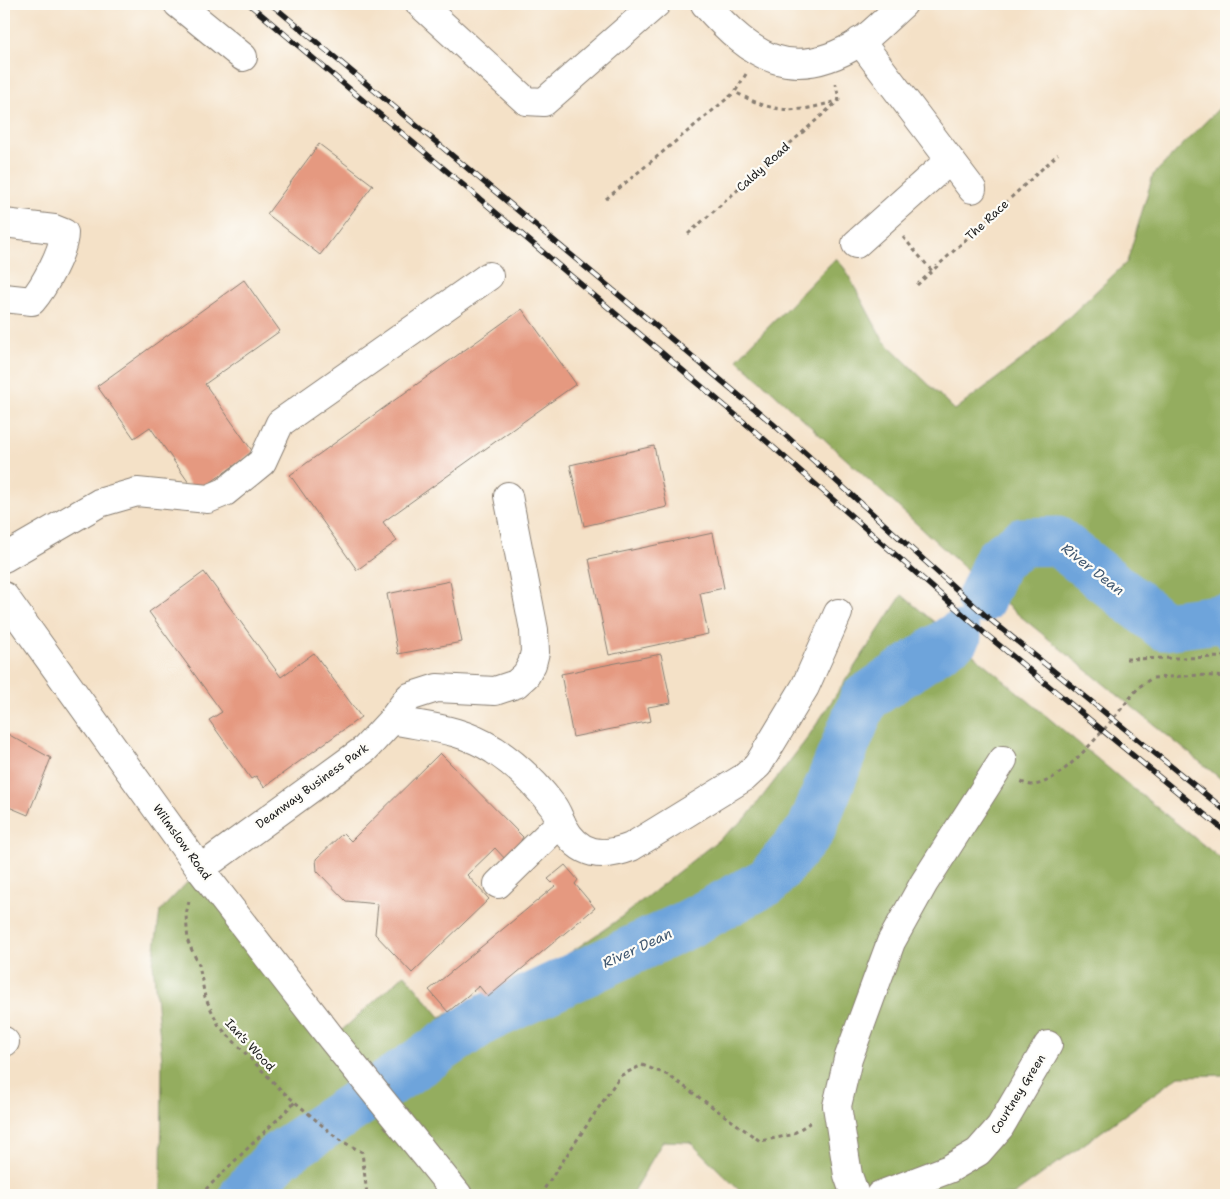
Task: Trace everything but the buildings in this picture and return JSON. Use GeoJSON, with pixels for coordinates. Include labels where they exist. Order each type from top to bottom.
{"type":"FeatureCollection","features":[{"type":"Feature","properties":{"kind":"street"},"geometry":{"type":"LineString","coordinates":[[178,4],[243,57]]}},
{"type":"Feature","properties":{"kind":"street"},"geometry":{"type":"LineString","coordinates":[[420,4],[526,101],[544,102],[656,4]]}},
{"type":"Feature","properties":{"kind":"street"},"geometry":{"type":"LineString","coordinates":[[704,4],[738,38],[760,53],[784,63],[806,63],[831,56],[860,41],[903,4]]}},
{"type":"Feature","properties":{"kind":"street"},"geometry":{"type":"LineString","coordinates":[[860,41],[972,189]]}},
{"type":"Feature","properties":{"kind":"street"},"geometry":{"type":"LineString","coordinates":[[856,244],[950,160]]}},
{"type":"Feature","properties":{"kind":"street"},"geometry":{"type":"LineString","coordinates":[[4,223],[54,229],[64,233],[64,244],[38,294],[32,301],[4,298]]}},
{"type":"Feature","properties":{"kind":"street"},"geometry":{"type":"LineString","coordinates":[[4,558],[99,503],[137,492],[208,499],[225,492],[262,462],[280,423],[489,276]]}},
{"type":"Feature","properties":{"kind":"street","name":"Deanway Business Park"},"geometry":{"type":"LineString","coordinates":[[200,869],[365,749],[392,720],[409,697],[424,690],[452,688],[488,692],[506,689],[526,675],[532,664],[535,652],[534,630],[508,496]]}},
{"type":"Feature","properties":{"kind":"street","name":"Wilmslow Road"},"geometry":{"type":"LineString","coordinates":[[4,596],[200,869],[332,1039],[458,1195]]}},
{"type":"Feature","properties":{"kind":"street"},"geometry":{"type":"LineString","coordinates":[[392,720],[438,727],[459,732],[478,740],[518,769],[554,807],[561,822],[575,842],[599,854],[612,854],[631,847],[745,777],[758,765],[804,687],[838,613]]}},
{"type":"Feature","properties":{"kind":"street"},"geometry":{"type":"LineString","coordinates":[[854,1195],[848,1175],[837,1106],[848,1059],[891,942],[924,883],[998,767]]}},
{"type":"Feature","properties":{"kind":"street"},"geometry":{"type":"LineString","coordinates":[[498,884],[561,822]]}},
{"type":"Feature","properties":{"kind":"street","name":"Courtney Green"},"geometry":{"type":"LineString","coordinates":[[880,1195],[949,1169],[978,1152],[1000,1127],[1048,1045]]}},
{"type":"Feature","properties":{"kind":"path"},"geometry":{"type":"LineString","coordinates":[[606,200],[735,92]]}},
{"type":"Feature","properties":{"kind":"path","name":"Caldy Road"},"geometry":{"type":"LineString","coordinates":[[688,234],[839,100]]}},
{"type":"Feature","properties":{"kind":"path","name":"The Race"},"geometry":{"type":"LineString","coordinates":[[917,285],[1058,154]]}},
{"type":"Feature","properties":{"kind":"path"},"geometry":{"type":"LineString","coordinates":[[885,217],[932,271]]}},
{"type":"Feature","properties":{"kind":"path"},"geometry":{"type":"LineString","coordinates":[[1126,659],[1226,657]]}},
{"type":"Feature","properties":{"kind":"path"},"geometry":{"type":"LineString","coordinates":[[998,767],[1032,785],[1046,781],[1064,771],[1139,687],[1152,678],[1199,675],[1226,677]]}},
{"type":"Feature","properties":{"kind":"path","name":"Ian's Wood"},"geometry":{"type":"LineString","coordinates":[[200,869],[186,915],[188,942],[199,965],[205,997],[219,1026],[280,1090],[338,1139],[362,1152],[367,1195]]}},
{"type":"Feature","properties":{"kind":"path"},"geometry":{"type":"LineString","coordinates":[[540,1195],[620,1076],[642,1064],[668,1075],[760,1141],[791,1135],[837,1106]]}},
{"type":"Feature","properties":{"kind":"path"},"geometry":{"type":"LineString","coordinates":[[200,1195],[296,1103]]}},
{"type":"Feature","properties":{"kind":"green space"},"geometry":{"type":"Polygon","coordinates":[[[1226,101],[1226,783],[993,594],[737,359],[836,258],[845,269],[883,340],[955,410],[1033,351],[1127,262],[1153,175],[1226,101]]]}},
{"type":"Feature","properties":{"kind":"green space"},"geometry":{"type":"Polygon","coordinates":[[[902,595],[1125,782],[1226,863],[1226,1075],[1179,1076],[1013,1195],[744,1195],[690,1142],[663,1141],[631,1195],[161,1195],[162,1060],[153,963],[160,911],[200,869],[332,1039],[405,974],[440,1017],[527,982],[615,922],[746,818],[806,740],[902,595]]]}},
{"type":"Feature","properties":{"kind":"waterway","name":"River Dean"},"geometry":{"type":"LineString","coordinates":[[981,599],[998,560],[1023,542],[1057,541],[1164,626],[1226,618]]}},
{"type":"Feature","properties":{"kind":"waterway"},"geometry":{"type":"LineString","coordinates":[[1203,619],[1226,649]]}},
{"type":"Feature","properties":{"kind":"waterway","name":"River Dean"},"geometry":{"type":"LineString","coordinates":[[244,1195],[280,1155],[483,1020],[686,925],[768,881],[811,830],[864,699],[957,636]]}},
{"type":"Feature","properties":{"kind":"railway"},"geometry":{"type":"LineString","coordinates":[[249,4],[764,439],[982,631],[1226,832]]}},
{"type":"Feature","properties":{"kind":"railway"},"geometry":{"type":"LineString","coordinates":[[271,4],[772,423],[986,616],[1226,811]]}}]}
